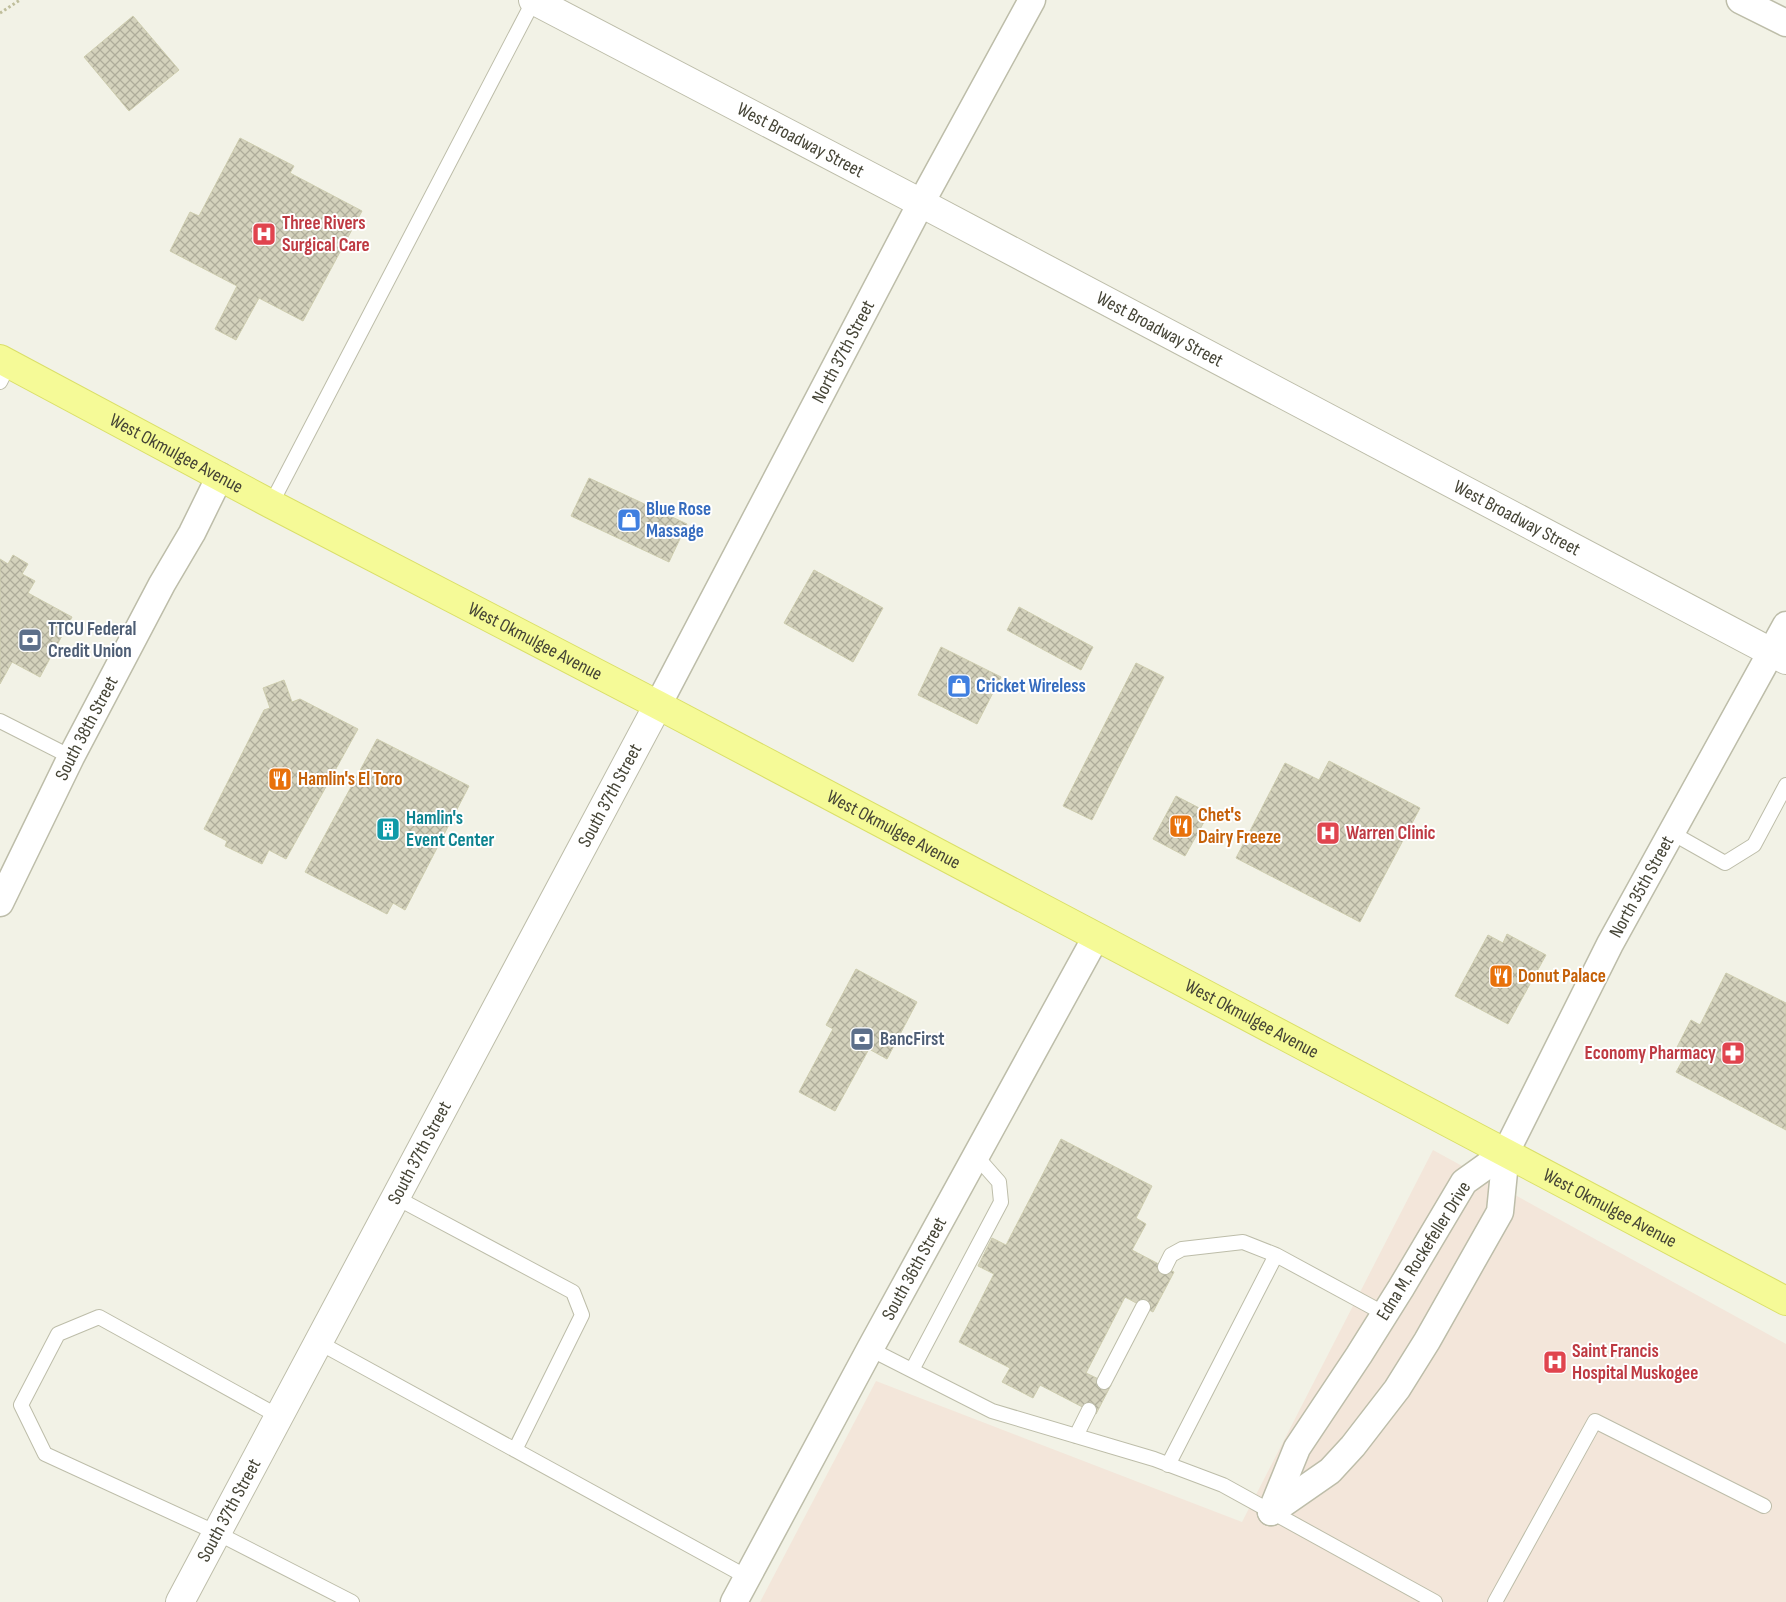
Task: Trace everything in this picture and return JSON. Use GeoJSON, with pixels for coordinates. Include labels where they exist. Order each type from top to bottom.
{"type":"FeatureCollection","features":[{"type":"Feature","properties":{"kind":"main road","name":"West Okmulgee Avenue"},"geometry":{"type":"LineString","coordinates":[[3,368],[220,476],[270,504],[658,704],[1786,1301]]}},
{"type":"Feature","properties":{"kind":"street","name":"West Broadway Street"},"geometry":{"type":"LineString","coordinates":[[533,0],[921,202],[1779,656]]}},
{"type":"Feature","properties":{"kind":"street","name":"North 37th Street"},"geometry":{"type":"LineString","coordinates":[[658,704],[921,202],[1032,0]]}},
{"type":"Feature","properties":{"kind":"street"},"geometry":{"type":"LineString","coordinates":[[1740,0],[1786,23]]}},
{"type":"Feature","properties":{"kind":"street","name":"South 38th Street"},"geometry":{"type":"LineString","coordinates":[[0,902],[71,757],[162,584],[192,533],[220,476]]}},
{"type":"Feature","properties":{"kind":"street","name":"North 35th Street"},"geometry":{"type":"LineString","coordinates":[[1506,1152],[1610,944],[1672,833],[1779,656],[1786,625]]}},
{"type":"Feature","properties":{"kind":"street","name":"South 37th Street"},"geometry":{"type":"LineString","coordinates":[[187,1600],[217,1533],[278,1416],[658,704]]}},
{"type":"Feature","properties":{"kind":"street","name":"South 36th Street"},"geometry":{"type":"LineString","coordinates":[[734,1602],[870,1349],[1096,937]]}},
{"type":"Feature","properties":{"kind":"street","name":"Edna M. Rockefeller Drive"},"geometry":{"type":"LineString","coordinates":[[1271,1512],[1297,1448],[1385,1314],[1464,1182],[1506,1152]]}},
{"type":"Feature","properties":{"kind":"street","name":"Edna M. Rockefeller Drive"},"geometry":{"type":"LineString","coordinates":[[1271,1512],[1330,1471],[1353,1446],[1397,1390],[1500,1212],[1506,1152]]}},
{"type":"Feature","properties":{"kind":"lane"},"geometry":{"type":"LineString","coordinates":[[270,504],[533,0]]}},
{"type":"Feature","properties":{"kind":"lane"},"geometry":{"type":"LineString","coordinates":[[0,721],[71,757]]}},
{"type":"Feature","properties":{"kind":"lane"},"geometry":{"type":"LineString","coordinates":[[1672,833],[1725,863],[1754,845],[1786,785]]}},
{"type":"Feature","properties":{"kind":"lane"},"geometry":{"type":"LineString","coordinates":[[912,1370],[1001,1202],[999,1182],[976,1156]]}},
{"type":"Feature","properties":{"kind":"lane"},"geometry":{"type":"LineString","coordinates":[[395,1197],[573,1292],[582,1315],[515,1450]]}},
{"type":"Feature","properties":{"kind":"lane"},"geometry":{"type":"LineString","coordinates":[[1165,1267],[1171,1255],[1182,1249],[1243,1242],[1276,1255],[1385,1314]]}},
{"type":"Feature","properties":{"kind":"lane"},"geometry":{"type":"LineString","coordinates":[[1168,1465],[1276,1255]]}},
{"type":"Feature","properties":{"kind":"lane"},"geometry":{"type":"LineString","coordinates":[[1104,1382],[1143,1307]]}},
{"type":"Feature","properties":{"kind":"lane"},"geometry":{"type":"LineString","coordinates":[[278,1416],[99,1317],[58,1334],[21,1405],[45,1454],[217,1533],[352,1602]]}},
{"type":"Feature","properties":{"kind":"lane"},"geometry":{"type":"LineString","coordinates":[[318,1342],[747,1577]]}},
{"type":"Feature","properties":{"kind":"lane"},"geometry":{"type":"LineString","coordinates":[[870,1349],[992,1411],[1168,1465],[1222,1485],[1435,1602]]}},
{"type":"Feature","properties":{"kind":"lane"},"geometry":{"type":"LineString","coordinates":[[1076,1436],[1089,1410]]}},
{"type":"Feature","properties":{"kind":"lane"},"geometry":{"type":"LineString","coordinates":[[1495,1602],[1595,1421],[1764,1506]]}},
{"type":"Feature","properties":{"kind":"path"},"geometry":{"type":"LineString","coordinates":[[0,13],[20,0]]}},
{"type":"Feature","properties":{"kind":"shaded area","name":"Saint Francis Hospital Muskogee"},"geometry":{"type":"Polygon","coordinates":[[[1433,1150],[1786,1344],[1786,1602],[760,1602],[876,1381],[1242,1522],[1433,1150]]]}},
{"type":"Feature","properties":{"kind":"building"},"geometry":{"type":"Polygon","coordinates":[[[133,16],[179,70],[129,111],[84,57],[133,16]]]}},
{"type":"Feature","properties":{"kind":"building","name":"Three Rivers Surgical Care"},"geometry":{"type":"Polygon","coordinates":[[[240,138],[294,166],[290,173],[362,211],[303,321],[259,298],[236,340],[215,329],[237,286],[170,251],[190,212],[199,216],[240,138]]]}},
{"type":"Feature","properties":{"kind":"building","name":"Blue Rose Massage"},"geometry":{"type":"Polygon","coordinates":[[[589,478],[687,524],[669,562],[571,516],[589,478]]]}},
{"type":"Feature","properties":{"kind":"building","name":"TTCU Federal Credit Union"},"geometry":{"type":"Polygon","coordinates":[[[13,555],[28,564],[22,574],[35,581],[28,593],[72,617],[40,677],[12,662],[0,684],[0,559],[8,564],[13,555]]]}},
{"type":"Feature","properties":{"kind":"building"},"geometry":{"type":"Polygon","coordinates":[[[814,570],[883,608],[853,662],[784,623],[814,570]]]}},
{"type":"Feature","properties":{"kind":"building"},"geometry":{"type":"Polygon","coordinates":[[[1019,607],[1093,647],[1081,670],[1007,630],[1019,607]]]}},
{"type":"Feature","properties":{"kind":"building","name":"Cricket Wireless"},"geometry":{"type":"Polygon","coordinates":[[[941,647],[1001,677],[977,724],[918,695],[941,647]]]}},
{"type":"Feature","properties":{"kind":"building"},"geometry":{"type":"Polygon","coordinates":[[[1136,663],[1164,677],[1092,820],[1063,806],[1136,663]]]}},
{"type":"Feature","properties":{"kind":"building","name":"Hamlin's El Toro"},"geometry":{"type":"Polygon","coordinates":[[[284,680],[292,702],[300,699],[358,729],[286,859],[269,850],[262,864],[225,846],[227,841],[204,829],[264,710],[270,708],[263,688],[284,680]]]}},
{"type":"Feature","properties":{"kind":"building","name":"Hamlin's Event Center"},"geometry":{"type":"Polygon","coordinates":[[[377,739],[469,786],[405,910],[393,903],[387,914],[305,872],[377,739]]]}},
{"type":"Feature","properties":{"kind":"building","name":"Warren Clinic"},"geometry":{"type":"Polygon","coordinates":[[[1329,761],[1420,808],[1360,922],[1236,858],[1285,763],[1319,780],[1329,761]]]}},
{"type":"Feature","properties":{"kind":"building","name":"Chet's Dairy Freeze"},"geometry":{"type":"Polygon","coordinates":[[[1176,796],[1209,813],[1185,856],[1153,839],[1176,796]]]}},
{"type":"Feature","properties":{"kind":"building","name":"Donut Palace"},"geometry":{"type":"Polygon","coordinates":[[[1507,934],[1546,955],[1508,1024],[1455,996],[1488,935],[1503,943],[1507,934]]]}},
{"type":"Feature","properties":{"kind":"building","name":"BancFirst"},"geometry":{"type":"Polygon","coordinates":[[[856,969],[917,1002],[887,1059],[869,1049],[835,1111],[799,1092],[833,1029],[826,1025],[856,969]]]}},
{"type":"Feature","properties":{"kind":"building","name":"Economy Pharmacy"},"geometry":{"type":"Polygon","coordinates":[[[1726,973],[1786,1003],[1786,1130],[1676,1072],[1685,1056],[1675,1051],[1691,1020],[1700,1025],[1726,973]]]}},
{"type":"Feature","properties":{"kind":"building"},"geometry":{"type":"Polygon","coordinates":[[[1061,1139],[1152,1186],[1136,1218],[1146,1224],[1132,1250],[1174,1272],[1153,1312],[1125,1297],[1086,1373],[1111,1385],[1096,1414],[1040,1385],[1033,1398],[1002,1382],[1010,1368],[959,1342],[994,1274],[978,1266],[992,1238],[1006,1245],[1061,1139]]]}},
{"type":"Feature","properties":{"kind":"place","name":"Three Rivers Surgical Care"},"geometry":{"type":"Point","coordinates":[264,234]}},
{"type":"Feature","properties":{"kind":"place","name":"Blue Rose Massage"},"geometry":{"type":"Point","coordinates":[629,520]}},
{"type":"Feature","properties":{"kind":"place","name":"TTCU Federal Credit Union"},"geometry":{"type":"Point","coordinates":[30,640]}},
{"type":"Feature","properties":{"kind":"place","name":"Cricket Wireless"},"geometry":{"type":"Point","coordinates":[959,686]}},
{"type":"Feature","properties":{"kind":"place","name":"Hamlin's El Toro"},"geometry":{"type":"Point","coordinates":[280,779]}},
{"type":"Feature","properties":{"kind":"place","name":"Chet's Dairy Freeze"},"geometry":{"type":"Point","coordinates":[1181,826]}},
{"type":"Feature","properties":{"kind":"place","name":"Hamlin's Event Center"},"geometry":{"type":"Point","coordinates":[388,829]}},
{"type":"Feature","properties":{"kind":"place","name":"Warren Clinic"},"geometry":{"type":"Point","coordinates":[1328,833]}},
{"type":"Feature","properties":{"kind":"place","name":"Donut Palace"},"geometry":{"type":"Point","coordinates":[1501,976]}},
{"type":"Feature","properties":{"kind":"place","name":"BancFirst"},"geometry":{"type":"Point","coordinates":[862,1039]}},
{"type":"Feature","properties":{"kind":"place","name":"Economy Pharmacy"},"geometry":{"type":"Point","coordinates":[1733,1053]}},
{"type":"Feature","properties":{"kind":"place","name":"Saint Francis Hospital Muskogee"},"geometry":{"type":"Point","coordinates":[1555,1362]}}]}
